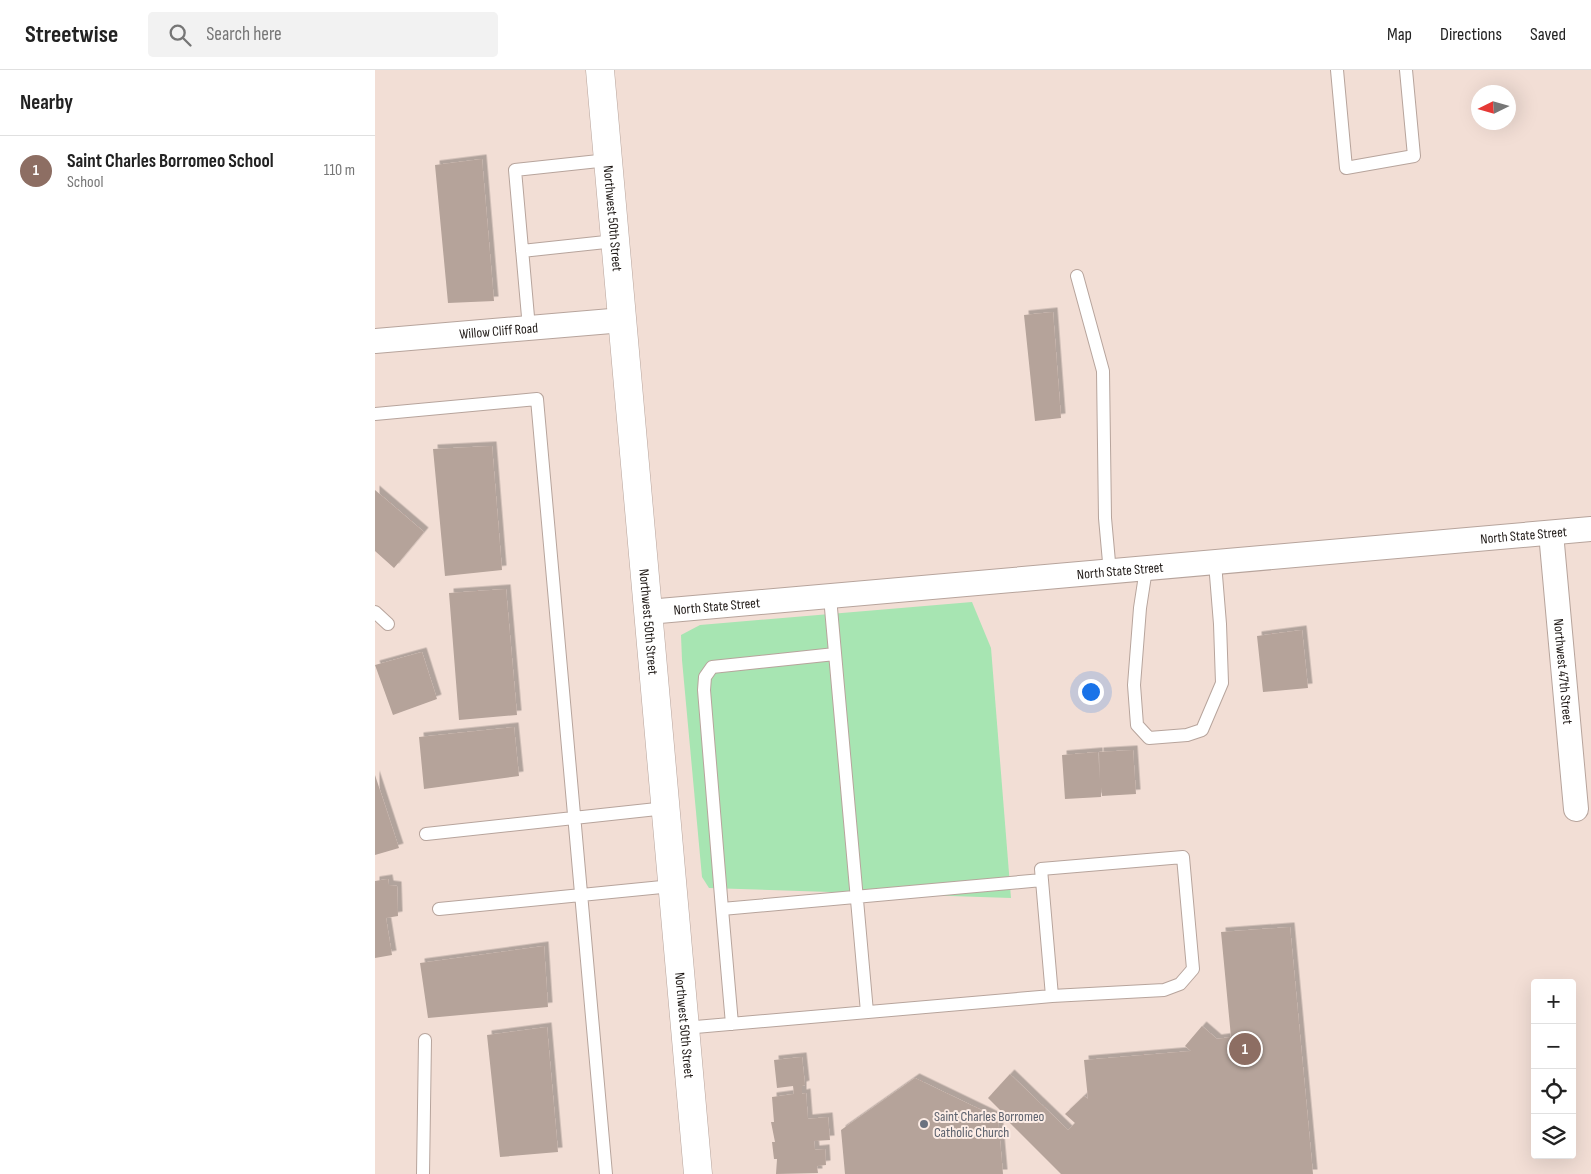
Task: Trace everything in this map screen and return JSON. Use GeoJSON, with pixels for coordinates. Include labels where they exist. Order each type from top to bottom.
{"type":"FeatureCollection","features":[{"type":"Feature","properties":{"kind":"main road","name":"Northwest 50th Street"},"geometry":{"type":"LineString","coordinates":[[599,70],[623,320],[698,1174]]}},
{"type":"Feature","properties":{"kind":"street","name":"Willow Cliff Road"},"geometry":{"type":"LineString","coordinates":[[375,341],[623,320]]}},
{"type":"Feature","properties":{"kind":"street","name":"North State Street"},"geometry":{"type":"LineString","coordinates":[[648,612],[1110,573],[1591,529]]}},
{"type":"Feature","properties":{"kind":"street","name":"Northwest 47th Street"},"geometry":{"type":"LineString","coordinates":[[1551,533],[1576,809]]}},
{"type":"Feature","properties":{"kind":"lane"},"geometry":{"type":"LineString","coordinates":[[1337,70],[1346,168],[1414,156],[1406,70]]}},
{"type":"Feature","properties":{"kind":"lane"},"geometry":{"type":"LineString","coordinates":[[529,328],[515,170],[608,160]]}},
{"type":"Feature","properties":{"kind":"lane"},"geometry":{"type":"LineString","coordinates":[[522,251],[615,241]]}},
{"type":"Feature","properties":{"kind":"lane"},"geometry":{"type":"LineString","coordinates":[[1077,276],[1103,371],[1105,518],[1110,573]]}},
{"type":"Feature","properties":{"kind":"lane"},"geometry":{"type":"LineString","coordinates":[[375,414],[537,399],[606,1174]]}},
{"type":"Feature","properties":{"kind":"lane"},"geometry":{"type":"LineString","coordinates":[[1146,569],[1140,608],[1134,685],[1137,725],[1149,738],[1187,735],[1202,730],[1221,683],[1220,624],[1215,563]]}},
{"type":"Feature","properties":{"kind":"lane"},"geometry":{"type":"LineString","coordinates":[[830,597],[867,1012]]}},
{"type":"Feature","properties":{"kind":"lane"},"geometry":{"type":"LineString","coordinates":[[375,612],[388,624]]}},
{"type":"Feature","properties":{"kind":"lane"},"geometry":{"type":"LineString","coordinates":[[732,1024],[704,690],[705,677],[712,667],[835,654]]}},
{"type":"Feature","properties":{"kind":"lane"},"geometry":{"type":"LineString","coordinates":[[426,834],[665,808]]}},
{"type":"Feature","properties":{"kind":"lane"},"geometry":{"type":"LineString","coordinates":[[684,1028],[1052,996],[1164,990],[1181,984],[1193,969],[1183,857],[1041,869],[1052,996]]}},
{"type":"Feature","properties":{"kind":"lane"},"geometry":{"type":"LineString","coordinates":[[722,909],[1042,880]]}},
{"type":"Feature","properties":{"kind":"lane"},"geometry":{"type":"LineString","coordinates":[[439,909],[672,886]]}},
{"type":"Feature","properties":{"kind":"lane"},"geometry":{"type":"LineString","coordinates":[[423,1174],[425,1040]]}},
{"type":"Feature","properties":{"kind":"green space"},"geometry":{"type":"Polygon","coordinates":[[[972,602],[991,648],[1011,898],[709,888],[702,877],[681,635],[700,625],[972,602]]]}},
{"type":"Feature","properties":{"kind":"building"},"geometry":{"type":"Polygon","coordinates":[[[482,159],[494,301],[448,303],[435,165],[482,159]]]}},
{"type":"Feature","properties":{"kind":"building"},"geometry":{"type":"Polygon","coordinates":[[[1053,312],[1061,418],[1035,421],[1024,315],[1053,312]]]}},
{"type":"Feature","properties":{"kind":"building"},"geometry":{"type":"Polygon","coordinates":[[[492,446],[502,570],[445,576],[433,449],[492,446]]]}},
{"type":"Feature","properties":{"kind":"building"},"geometry":{"type":"Polygon","coordinates":[[[375,490],[424,532],[394,568],[375,551],[375,490]]]}},
{"type":"Feature","properties":{"kind":"building"},"geometry":{"type":"Polygon","coordinates":[[[506,589],[517,715],[459,720],[449,593],[506,589]]]}},
{"type":"Feature","properties":{"kind":"building"},"geometry":{"type":"Polygon","coordinates":[[[1302,630],[1308,688],[1263,692],[1257,636],[1302,630]]]}},
{"type":"Feature","properties":{"kind":"building"},"geometry":{"type":"Polygon","coordinates":[[[422,652],[437,699],[393,715],[375,665],[422,652]]]}},
{"type":"Feature","properties":{"kind":"building"},"geometry":{"type":"Polygon","coordinates":[[[514,727],[519,776],[424,789],[419,737],[514,727]]]}},
{"type":"Feature","properties":{"kind":"building"},"geometry":{"type":"Polygon","coordinates":[[[1133,750],[1136,794],[1102,796],[1101,787],[1101,797],[1065,799],[1062,755],[1098,752],[1100,780],[1099,752],[1133,750]]]}},
{"type":"Feature","properties":{"kind":"building"},"geometry":{"type":"Polygon","coordinates":[[[375,775],[399,848],[375,855],[375,775]]]}},
{"type":"Feature","properties":{"kind":"building"},"geometry":{"type":"Polygon","coordinates":[[[388,879],[389,885],[397,886],[398,916],[386,918],[392,955],[375,958],[375,881],[388,879]]]}},
{"type":"Feature","properties":{"kind":"building"},"geometry":{"type":"Polygon","coordinates":[[[1290,927],[1313,1174],[1061,1174],[1003,1116],[1005,1115],[988,1098],[1010,1074],[1068,1130],[1075,1123],[1065,1114],[1084,1096],[1088,1099],[1084,1060],[1191,1051],[1185,1046],[1202,1026],[1217,1039],[1231,1037],[1221,932],[1290,927]]]}},
{"type":"Feature","properties":{"kind":"building"},"geometry":{"type":"Polygon","coordinates":[[[544,946],[548,1007],[428,1018],[420,963],[544,946]]]}},
{"type":"Feature","properties":{"kind":"building"},"geometry":{"type":"Polygon","coordinates":[[[547,1027],[558,1152],[500,1157],[487,1035],[547,1027]]]}},
{"type":"Feature","properties":{"kind":"building"},"geometry":{"type":"Polygon","coordinates":[[[802,1057],[805,1085],[802,1086],[802,1094],[806,1093],[808,1119],[828,1117],[830,1140],[814,1141],[815,1150],[825,1149],[826,1165],[817,1166],[818,1173],[776,1174],[777,1159],[774,1159],[772,1142],[775,1142],[771,1122],[774,1122],[772,1097],[794,1094],[793,1086],[777,1088],[774,1060],[802,1057]]]}},
{"type":"Feature","properties":{"kind":"building","name":"Saint Charles Borromeo Catholic Church"},"geometry":{"type":"Polygon","coordinates":[[[915,1078],[998,1118],[1003,1174],[845,1174],[841,1130],[915,1078]]]}},
{"type":"Feature","properties":{"kind":"place","name":"Saint Charles Borromeo School"},"geometry":{"type":"Point","coordinates":[1245,1049]}},
{"type":"Feature","properties":{"kind":"place","name":"Saint Charles Borromeo Catholic Church"},"geometry":{"type":"Point","coordinates":[924,1124]}}]}
